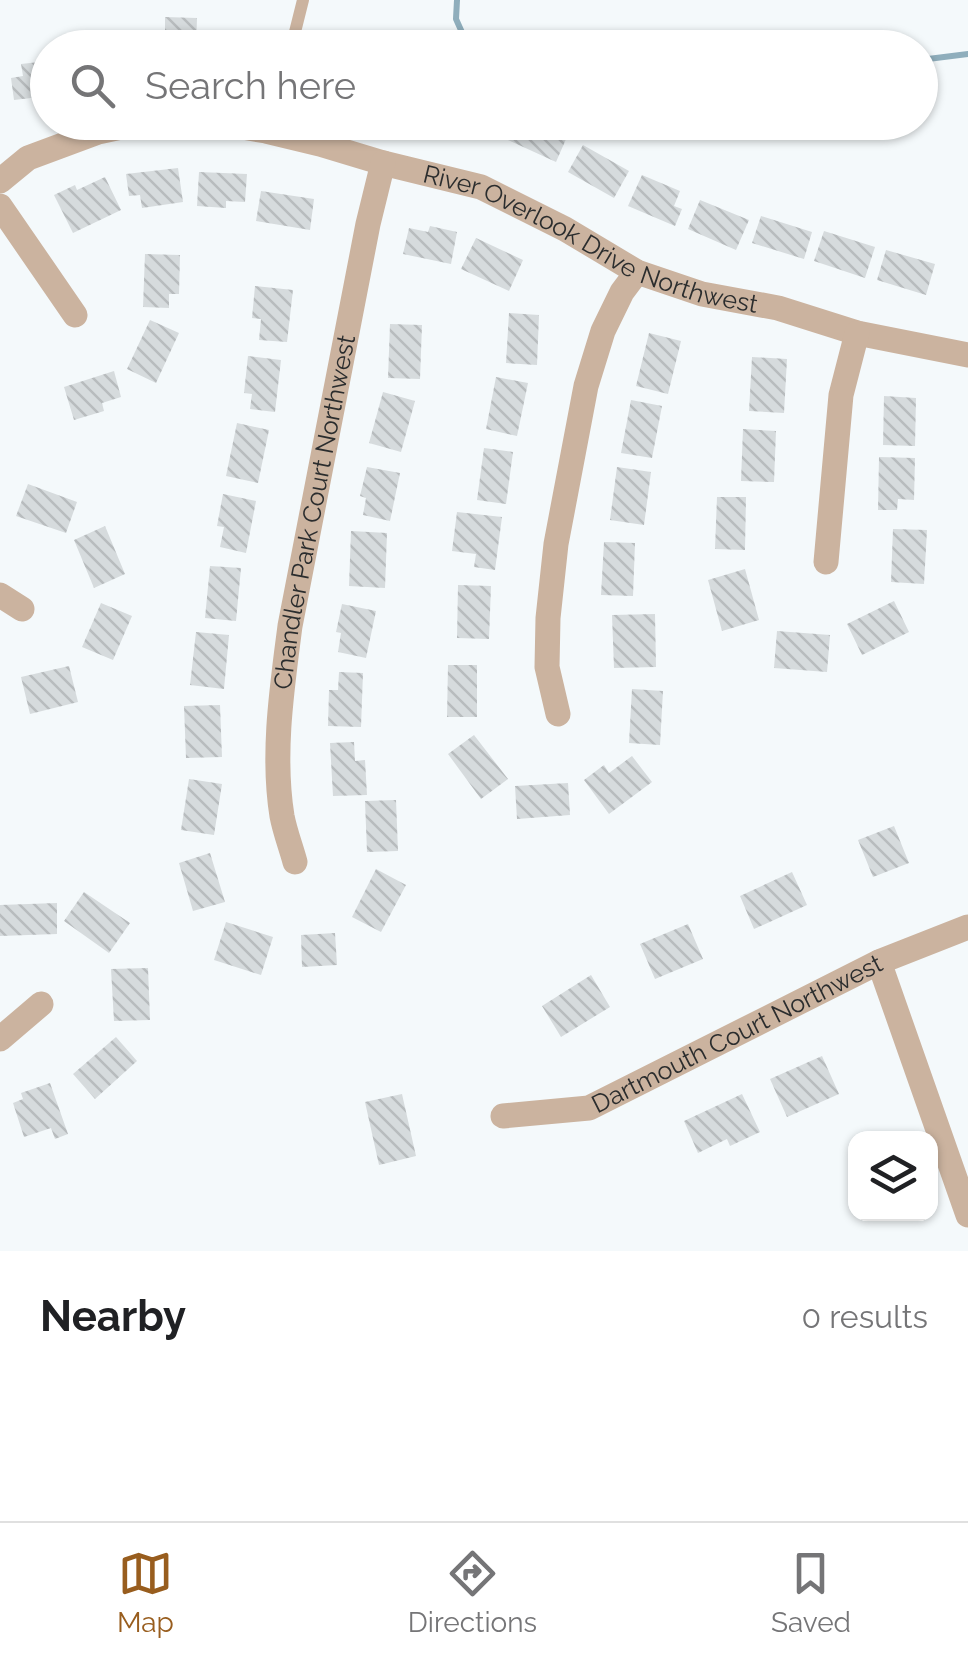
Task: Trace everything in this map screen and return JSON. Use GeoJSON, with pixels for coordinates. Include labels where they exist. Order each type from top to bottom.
{"type":"FeatureCollection","features":[{"type":"Feature","properties":{"kind":"street"},"geometry":{"type":"LineString","coordinates":[[0,180],[28,158],[76,140]]}},
{"type":"Feature","properties":{"kind":"street","name":"River Overlook Drive Northwest"},"geometry":{"type":"LineString","coordinates":[[309,140],[383,164],[481,187],[565,228],[637,272],[702,294],[778,308],[857,333],[968,355]]}},
{"type":"Feature","properties":{"kind":"street","name":"Chandler Park Court Northwest"},"geometry":{"type":"LineString","coordinates":[[295,862],[282,817],[278,755],[282,686],[290,626],[383,164]]}},
{"type":"Feature","properties":{"kind":"street"},"geometry":{"type":"LineString","coordinates":[[0,206],[75,315]]}},
{"type":"Feature","properties":{"kind":"street"},"geometry":{"type":"LineString","coordinates":[[558,714],[547,667],[556,544],[586,386],[603,331],[622,292],[637,272]]}},
{"type":"Feature","properties":{"kind":"street"},"geometry":{"type":"LineString","coordinates":[[826,562],[842,395],[857,333]]}},
{"type":"Feature","properties":{"kind":"street"},"geometry":{"type":"LineString","coordinates":[[0,595],[22,609]]}},
{"type":"Feature","properties":{"kind":"street","name":"Dartmouth Court Northwest"},"geometry":{"type":"LineString","coordinates":[[503,1116],[589,1108],[879,962],[968,927]]}},
{"type":"Feature","properties":{"kind":"street"},"geometry":{"type":"LineString","coordinates":[[879,962],[968,1215]]}},
{"type":"Feature","properties":{"kind":"street"},"geometry":{"type":"LineString","coordinates":[[0,1039],[41,1004]]}},
{"type":"Feature","properties":{"kind":"lane"},"geometry":{"type":"LineString","coordinates":[[296,30],[304,0]]}},
{"type":"Feature","properties":{"kind":"building"},"geometry":{"type":"Polygon","coordinates":[[[165,17],[197,18],[197,30],[165,30],[165,17]]]}},
{"type":"Feature","properties":{"kind":"building"},"geometry":{"type":"Polygon","coordinates":[[[30,63],[30,98],[14,100],[11,78],[23,76],[21,64],[30,63]]]}},
{"type":"Feature","properties":{"kind":"building"},"geometry":{"type":"Polygon","coordinates":[[[508,140],[566,140],[556,162],[508,140]]]}},
{"type":"Feature","properties":{"kind":"building"},"geometry":{"type":"Polygon","coordinates":[[[583,145],[629,171],[614,198],[568,172],[583,145]]]}},
{"type":"Feature","properties":{"kind":"building"},"geometry":{"type":"Polygon","coordinates":[[[178,168],[183,202],[142,208],[140,195],[129,196],[126,174],[178,168]]]}},
{"type":"Feature","properties":{"kind":"building"},"geometry":{"type":"Polygon","coordinates":[[[199,172],[247,174],[245,202],[226,201],[226,208],[197,206],[199,172]]]}},
{"type":"Feature","properties":{"kind":"building"},"geometry":{"type":"Polygon","coordinates":[[[642,175],[680,191],[674,206],[682,209],[675,226],[628,206],[642,175]]]}},
{"type":"Feature","properties":{"kind":"building"},"geometry":{"type":"Polygon","coordinates":[[[105,177],[121,210],[73,233],[54,195],[105,177]]]}},
{"type":"Feature","properties":{"kind":"building"},"geometry":{"type":"Polygon","coordinates":[[[261,191],[314,199],[310,230],[256,221],[261,191]]]}},
{"type":"Feature","properties":{"kind":"building"},"geometry":{"type":"Polygon","coordinates":[[[700,200],[749,220],[736,250],[688,229],[700,200]]]}},
{"type":"Feature","properties":{"kind":"building"},"geometry":{"type":"Polygon","coordinates":[[[761,216],[812,232],[804,259],[752,243],[761,216]]]}},
{"type":"Feature","properties":{"kind":"building"},"geometry":{"type":"Polygon","coordinates":[[[430,226],[457,232],[451,264],[403,254],[409,228],[428,232],[430,226]]]}},
{"type":"Feature","properties":{"kind":"building"},"geometry":{"type":"Polygon","coordinates":[[[824,231],[875,247],[865,278],[814,261],[824,231]]]}},
{"type":"Feature","properties":{"kind":"building"},"geometry":{"type":"Polygon","coordinates":[[[476,238],[523,260],[509,291],[461,269],[476,238]]]}},
{"type":"Feature","properties":{"kind":"building"},"geometry":{"type":"Polygon","coordinates":[[[886,250],[935,264],[926,295],[877,280],[886,250]]]}},
{"type":"Feature","properties":{"kind":"building"},"geometry":{"type":"Polygon","coordinates":[[[145,254],[180,255],[179,294],[169,294],[169,308],[143,307],[145,254]]]}},
{"type":"Feature","properties":{"kind":"building"},"geometry":{"type":"Polygon","coordinates":[[[255,286],[293,290],[287,342],[259,340],[261,319],[252,318],[255,286]]]}},
{"type":"Feature","properties":{"kind":"building"},"geometry":{"type":"Polygon","coordinates":[[[509,313],[539,315],[537,365],[506,363],[509,313]]]}},
{"type":"Feature","properties":{"kind":"building"},"geometry":{"type":"Polygon","coordinates":[[[150,320],[179,333],[156,383],[127,369],[150,320]]]}},
{"type":"Feature","properties":{"kind":"building"},"geometry":{"type":"Polygon","coordinates":[[[390,324],[422,325],[420,379],[388,378],[390,324]]]}},
{"type":"Feature","properties":{"kind":"building"},"geometry":{"type":"Polygon","coordinates":[[[649,333],[681,341],[668,394],[636,386],[649,333]]]}},
{"type":"Feature","properties":{"kind":"building"},"geometry":{"type":"Polygon","coordinates":[[[248,356],[281,360],[275,412],[250,409],[252,394],[244,393],[248,356]]]}},
{"type":"Feature","properties":{"kind":"building"},"geometry":{"type":"Polygon","coordinates":[[[752,357],[787,359],[784,413],[749,411],[752,357]]]}},
{"type":"Feature","properties":{"kind":"building"},"geometry":{"type":"Polygon","coordinates":[[[114,371],[121,397],[102,403],[104,411],[74,420],[64,387],[114,371]]]}},
{"type":"Feature","properties":{"kind":"building"},"geometry":{"type":"Polygon","coordinates":[[[496,377],[528,383],[517,436],[486,429],[496,377]]]}},
{"type":"Feature","properties":{"kind":"building"},"geometry":{"type":"Polygon","coordinates":[[[383,392],[415,401],[401,452],[369,443],[383,392]]]}},
{"type":"Feature","properties":{"kind":"building"},"geometry":{"type":"Polygon","coordinates":[[[884,396],[916,398],[915,446],[883,445],[884,396]]]}},
{"type":"Feature","properties":{"kind":"building"},"geometry":{"type":"Polygon","coordinates":[[[631,400],[662,406],[652,458],[621,453],[631,400]]]}},
{"type":"Feature","properties":{"kind":"building"},"geometry":{"type":"Polygon","coordinates":[[[237,423],[269,430],[258,483],[226,476],[237,423]]]}},
{"type":"Feature","properties":{"kind":"building"},"geometry":{"type":"Polygon","coordinates":[[[743,429],[776,431],[774,482],[741,481],[743,429]]]}},
{"type":"Feature","properties":{"kind":"building"},"geometry":{"type":"Polygon","coordinates":[[[484,448],[513,452],[506,504],[477,500],[484,448]]]}},
{"type":"Feature","properties":{"kind":"building"},"geometry":{"type":"Polygon","coordinates":[[[879,457],[915,458],[914,500],[898,499],[897,510],[878,510],[879,457]]]}},
{"type":"Feature","properties":{"kind":"building"},"geometry":{"type":"Polygon","coordinates":[[[367,467],[400,473],[390,521],[363,515],[366,498],[360,496],[367,467]]]}},
{"type":"Feature","properties":{"kind":"building"},"geometry":{"type":"Polygon","coordinates":[[[617,467],[651,472],[644,525],[610,520],[617,467]]]}},
{"type":"Feature","properties":{"kind":"building"},"geometry":{"type":"Polygon","coordinates":[[[28,484],[77,502],[66,533],[16,516],[28,484]]]}},
{"type":"Feature","properties":{"kind":"building"},"geometry":{"type":"Polygon","coordinates":[[[223,494],[256,501],[246,553],[220,547],[224,527],[217,526],[223,494]]]}},
{"type":"Feature","properties":{"kind":"building"},"geometry":{"type":"Polygon","coordinates":[[[717,497],[746,497],[745,550],[715,549],[717,497]]]}},
{"type":"Feature","properties":{"kind":"building"},"geometry":{"type":"Polygon","coordinates":[[[457,512],[502,517],[495,570],[474,567],[476,554],[452,551],[457,512]]]}},
{"type":"Feature","properties":{"kind":"building"},"geometry":{"type":"Polygon","coordinates":[[[105,526],[125,574],[94,588],[74,540],[105,526]]]}},
{"type":"Feature","properties":{"kind":"building"},"geometry":{"type":"Polygon","coordinates":[[[893,529],[927,530],[924,584],[891,582],[893,529]]]}},
{"type":"Feature","properties":{"kind":"building"},"geometry":{"type":"Polygon","coordinates":[[[351,531],[387,533],[385,588],[349,586],[351,531]]]}},
{"type":"Feature","properties":{"kind":"building"},"geometry":{"type":"Polygon","coordinates":[[[604,542],[635,543],[633,596],[601,595],[604,542]]]}},
{"type":"Feature","properties":{"kind":"building"},"geometry":{"type":"Polygon","coordinates":[[[210,566],[241,568],[236,621],[205,618],[210,566]]]}},
{"type":"Feature","properties":{"kind":"building"},"geometry":{"type":"Polygon","coordinates":[[[745,569],[759,620],[722,631],[708,580],[745,569]]]}},
{"type":"Feature","properties":{"kind":"building"},"geometry":{"type":"Polygon","coordinates":[[[458,585],[491,586],[489,639],[457,638],[458,585]]]}},
{"type":"Feature","properties":{"kind":"building"},"geometry":{"type":"Polygon","coordinates":[[[894,601],[909,632],[862,655],[847,624],[894,601]]]}},
{"type":"Feature","properties":{"kind":"building"},"geometry":{"type":"Polygon","coordinates":[[[101,603],[132,616],[113,660],[82,647],[101,603]]]}},
{"type":"Feature","properties":{"kind":"building"},"geometry":{"type":"Polygon","coordinates":[[[342,604],[376,611],[366,658],[338,652],[341,633],[336,632],[342,604]]]}},
{"type":"Feature","properties":{"kind":"building"},"geometry":{"type":"Polygon","coordinates":[[[655,614],[656,667],[614,668],[612,615],[655,614]]]}},
{"type":"Feature","properties":{"kind":"building"},"geometry":{"type":"Polygon","coordinates":[[[777,631],[830,635],[827,672],[774,668],[777,631]]]}},
{"type":"Feature","properties":{"kind":"building"},"geometry":{"type":"Polygon","coordinates":[[[196,632],[229,635],[224,689],[190,685],[196,632]]]}},
{"type":"Feature","properties":{"kind":"building"},"geometry":{"type":"Polygon","coordinates":[[[448,665],[477,665],[477,717],[447,717],[448,665]]]}},
{"type":"Feature","properties":{"kind":"building"},"geometry":{"type":"Polygon","coordinates":[[[69,666],[78,702],[30,714],[21,677],[69,666]]]}},
{"type":"Feature","properties":{"kind":"building"},"geometry":{"type":"Polygon","coordinates":[[[339,672],[363,673],[361,727],[328,726],[329,690],[338,690],[339,672]]]}},
{"type":"Feature","properties":{"kind":"building"},"geometry":{"type":"Polygon","coordinates":[[[632,689],[663,691],[660,745],[629,743],[632,689]]]}},
{"type":"Feature","properties":{"kind":"building"},"geometry":{"type":"Polygon","coordinates":[[[220,705],[222,757],[186,758],[184,706],[220,705]]]}},
{"type":"Feature","properties":{"kind":"building"},"geometry":{"type":"Polygon","coordinates":[[[474,735],[508,779],[481,799],[448,754],[474,735]]]}},
{"type":"Feature","properties":{"kind":"building"},"geometry":{"type":"Polygon","coordinates":[[[354,742],[355,761],[365,760],[367,795],[333,796],[330,743],[354,742]]]}},
{"type":"Feature","properties":{"kind":"building"},"geometry":{"type":"Polygon","coordinates":[[[632,756],[652,782],[609,814],[584,780],[604,765],[609,773],[632,756]]]}},
{"type":"Feature","properties":{"kind":"building"},"geometry":{"type":"Polygon","coordinates":[[[189,779],[222,784],[214,835],[181,830],[189,779]]]}},
{"type":"Feature","properties":{"kind":"building"},"geometry":{"type":"Polygon","coordinates":[[[568,783],[570,815],[517,819],[515,786],[568,783]]]}},
{"type":"Feature","properties":{"kind":"building"},"geometry":{"type":"Polygon","coordinates":[[[396,800],[398,851],[367,852],[365,801],[396,800]]]}},
{"type":"Feature","properties":{"kind":"building"},"geometry":{"type":"Polygon","coordinates":[[[894,826],[909,863],[873,877],[858,840],[894,826]]]}},
{"type":"Feature","properties":{"kind":"building"},"geometry":{"type":"Polygon","coordinates":[[[210,853],[225,902],[193,911],[179,863],[210,853]]]}},
{"type":"Feature","properties":{"kind":"building"},"geometry":{"type":"Polygon","coordinates":[[[376,869],[406,885],[381,932],[352,917],[376,869]]]}},
{"type":"Feature","properties":{"kind":"building"},"geometry":{"type":"Polygon","coordinates":[[[792,872],[807,905],[754,929],[740,896],[792,872]]]}},
{"type":"Feature","properties":{"kind":"building"},"geometry":{"type":"Polygon","coordinates":[[[84,892],[130,923],[109,953],[64,921],[84,892]]]}},
{"type":"Feature","properties":{"kind":"building"},"geometry":{"type":"Polygon","coordinates":[[[57,903],[57,934],[0,936],[0,905],[57,903]]]}},
{"type":"Feature","properties":{"kind":"building"},"geometry":{"type":"Polygon","coordinates":[[[226,922],[273,937],[261,975],[214,960],[226,922]]]}},
{"type":"Feature","properties":{"kind":"building"},"geometry":{"type":"Polygon","coordinates":[[[688,924],[703,959],[655,979],[640,944],[688,924]]]}},
{"type":"Feature","properties":{"kind":"building"},"geometry":{"type":"Polygon","coordinates":[[[335,933],[337,965],[302,967],[301,935],[335,933]]]}},
{"type":"Feature","properties":{"kind":"building"},"geometry":{"type":"Polygon","coordinates":[[[148,968],[150,1020],[114,1021],[111,969],[148,968]]]}},
{"type":"Feature","properties":{"kind":"building"},"geometry":{"type":"Polygon","coordinates":[[[591,975],[610,1007],[561,1037],[542,1006],[591,975]]]}},
{"type":"Feature","properties":{"kind":"building"},"geometry":{"type":"Polygon","coordinates":[[[116,1037],[137,1061],[95,1099],[73,1074],[116,1037]]]}},
{"type":"Feature","properties":{"kind":"building"},"geometry":{"type":"Polygon","coordinates":[[[822,1056],[839,1094],[787,1117],[770,1079],[822,1056]]]}},
{"type":"Feature","properties":{"kind":"building"},"geometry":{"type":"Polygon","coordinates":[[[50,1083],[68,1134],[55,1139],[51,1128],[24,1137],[13,1103],[23,1099],[21,1093],[50,1083]]]}},
{"type":"Feature","properties":{"kind":"building"},"geometry":{"type":"Polygon","coordinates":[[[402,1094],[416,1156],[379,1165],[365,1102],[402,1094]]]}},
{"type":"Feature","properties":{"kind":"building"},"geometry":{"type":"Polygon","coordinates":[[[742,1094],[760,1132],[730,1146],[727,1139],[698,1153],[684,1121],[742,1094]]]}},
{"type":"Feature","properties":{"kind":"waterway"},"geometry":{"type":"LineString","coordinates":[[457,0],[456,19],[461,30]]}},
{"type":"Feature","properties":{"kind":"waterway"},"geometry":{"type":"LineString","coordinates":[[938,58],[968,54]]}}]}
